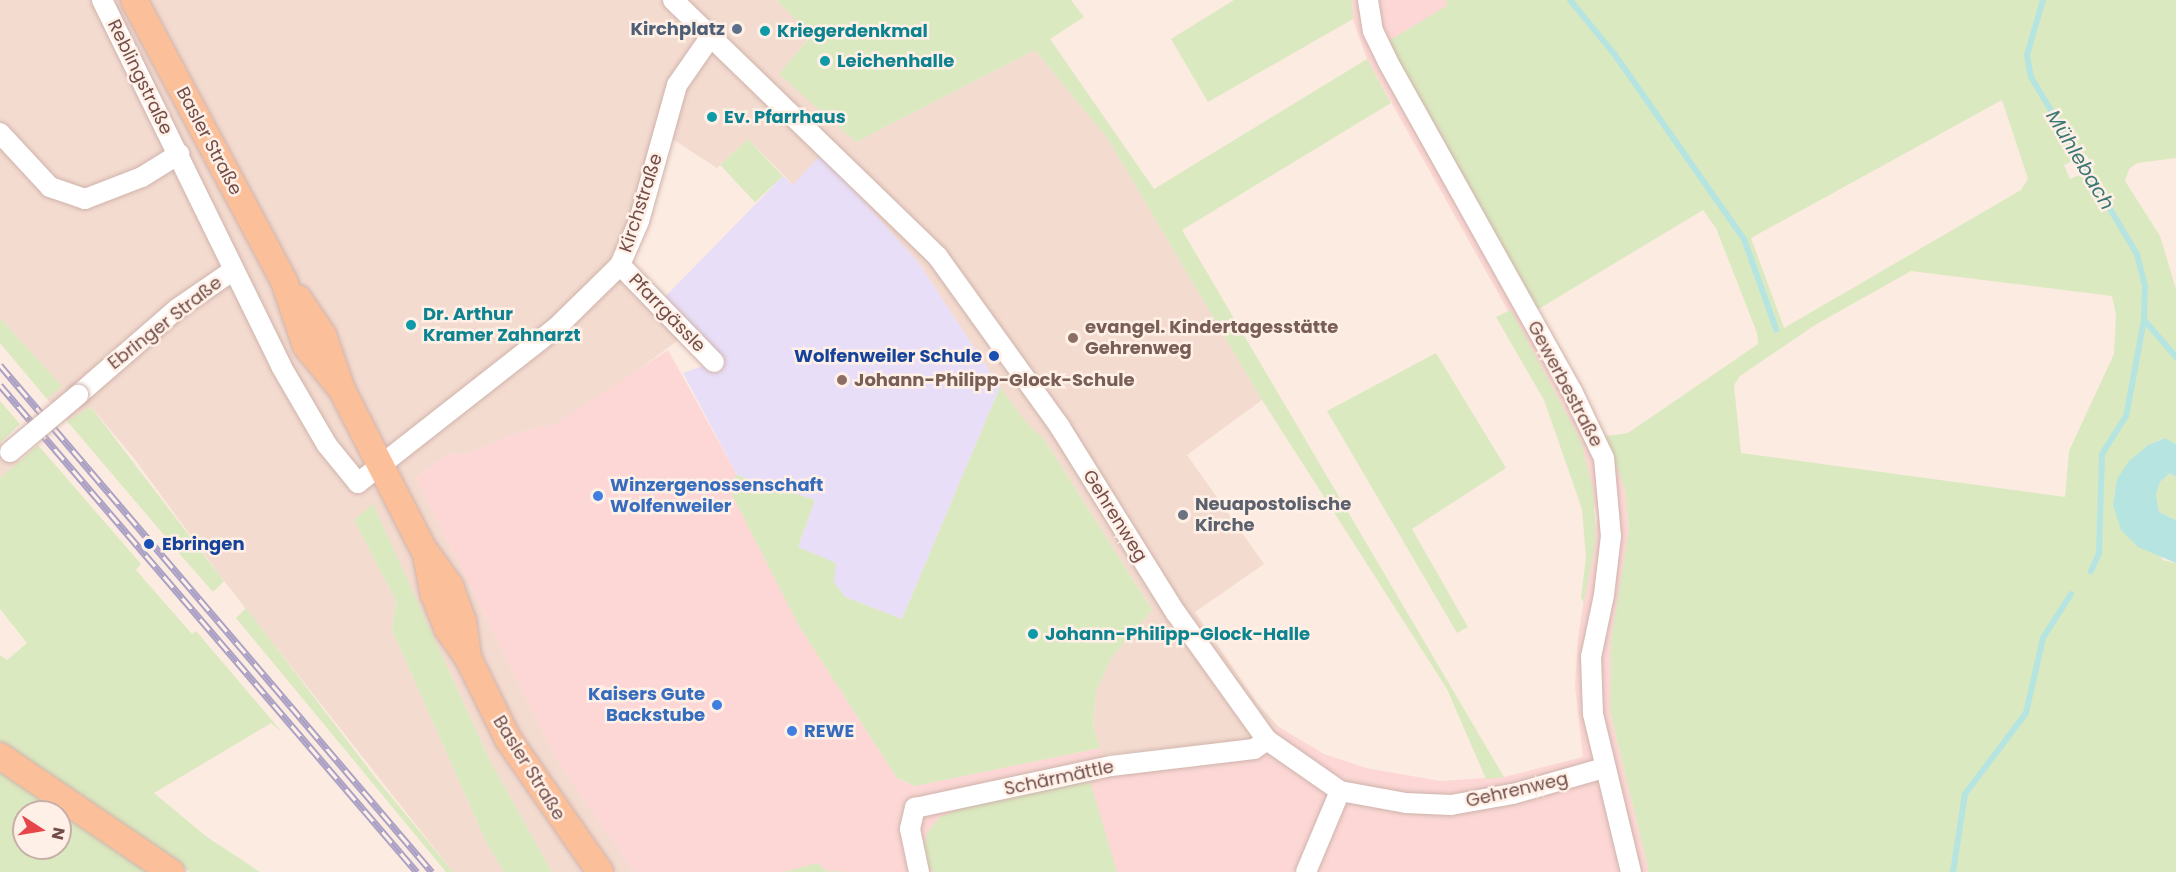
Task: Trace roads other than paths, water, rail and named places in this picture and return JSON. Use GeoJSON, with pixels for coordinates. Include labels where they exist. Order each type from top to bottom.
{"type":"FeatureCollection","features":[{"type":"Feature","properties":{"kind":"main road","name":"Basler Straße"},"geometry":{"type":"LineString","coordinates":[[134,0],[284,282],[306,346],[342,390],[426,554],[450,586],[463,621],[468,658],[521,760],[600,872]]}},
{"type":"Feature","properties":{"kind":"main road"},"geometry":{"type":"LineString","coordinates":[[0,756],[171,872]]}},
{"type":"Feature","properties":{"kind":"street","name":"Reblingstraße"},"geometry":{"type":"LineString","coordinates":[[102,0],[179,154],[232,271]]}},
{"type":"Feature","properties":{"kind":"street"},"geometry":{"type":"LineString","coordinates":[[673,0],[711,36]]}},
{"type":"Feature","properties":{"kind":"street","name":"Gewerbestraße"},"geometry":{"type":"LineString","coordinates":[[1368,0],[1373,31],[1388,62],[1572,391],[1604,458],[1611,537],[1604,595],[1591,657],[1593,714],[1604,768],[1631,872]]}},
{"type":"Feature","properties":{"kind":"street","name":"Kirchstraße"},"geometry":{"type":"LineString","coordinates":[[380,467],[557,327],[620,265],[639,221],[677,85],[711,36]]}},
{"type":"Feature","properties":{"kind":"street","name":"Gehrenweg"},"geometry":{"type":"LineString","coordinates":[[711,36],[938,257],[1060,427],[1176,612],[1267,740],[1340,791],[1406,802],[1451,805],[1513,794],[1604,768]]}},
{"type":"Feature","properties":{"kind":"street","name":"Reblingstraße"},"geometry":{"type":"LineString","coordinates":[[0,133],[50,187],[85,199],[142,177],[179,154]]}},
{"type":"Feature","properties":{"kind":"street","name":"Pfarrgässle"},"geometry":{"type":"LineString","coordinates":[[620,265],[714,362]]}},
{"type":"Feature","properties":{"kind":"street","name":"Ebringer Straße"},"geometry":{"type":"LineString","coordinates":[[5,457],[177,309],[232,271],[327,445],[358,483],[380,467]]}},
{"type":"Feature","properties":{"kind":"street","name":"Schärmättle"},"geometry":{"type":"LineString","coordinates":[[919,872],[910,829],[915,808],[1110,766],[1254,749],[1267,740]]}},
{"type":"Feature","properties":{"kind":"street"},"geometry":{"type":"LineString","coordinates":[[1306,872],[1340,791]]}},
{"type":"Feature","properties":{"kind":"water"},"geometry":{"type":"Polygon","coordinates":[[[2165,438],[2176,444],[2176,477],[2170,473],[2160,482],[2156,495],[2159,512],[2176,520],[2176,563],[2138,547],[2121,530],[2113,505],[2117,479],[2129,461],[2148,445],[2165,438]]]}},
{"type":"Feature","properties":{"kind":"waterway"},"geometry":{"type":"LineString","coordinates":[[1570,0],[1615,55],[1744,239],[1776,329]]}},
{"type":"Feature","properties":{"kind":"waterway","name":"Mühlebach"},"geometry":{"type":"LineString","coordinates":[[2043,0],[2027,55],[2031,77],[2137,254],[2145,287],[2144,320],[2126,416],[2102,454],[2099,553],[2091,571]]}},
{"type":"Feature","properties":{"kind":"waterway","name":"Mühlebach"},"geometry":{"type":"LineString","coordinates":[[2144,320],[2176,357]]}},
{"type":"Feature","properties":{"kind":"waterway","name":"Mühlebach"},"geometry":{"type":"LineString","coordinates":[[1953,872],[1965,794],[2026,713],[2043,638],[2071,594]]}},
{"type":"Feature","properties":{"kind":"railway"},"geometry":{"type":"LineString","coordinates":[[0,365],[432,872]]}},
{"type":"Feature","properties":{"kind":"railway"},"geometry":{"type":"LineString","coordinates":[[0,385],[417,872]]}},
{"type":"Feature","properties":{"kind":"place","name":"Kirchplatz"},"geometry":{"type":"Point","coordinates":[737,29]}},
{"type":"Feature","properties":{"kind":"place","name":"Kriegerdenkmal"},"geometry":{"type":"Point","coordinates":[765,31]}},
{"type":"Feature","properties":{"kind":"place","name":"Leichenhalle"},"geometry":{"type":"Point","coordinates":[825,61]}},
{"type":"Feature","properties":{"kind":"place","name":"Ev. Pfarrhaus"},"geometry":{"type":"Point","coordinates":[712,117]}},
{"type":"Feature","properties":{"kind":"place","name":"Dr. Arthur Kramer Zahnarzt"},"geometry":{"type":"Point","coordinates":[411,325]}},
{"type":"Feature","properties":{"kind":"place","name":"evangel. Kindertagesstätte Gehrenweg"},"geometry":{"type":"Point","coordinates":[1073,338]}},
{"type":"Feature","properties":{"kind":"place","name":"Wolfenweiler Schule"},"geometry":{"type":"Point","coordinates":[994,356]}},
{"type":"Feature","properties":{"kind":"place","name":"Johann-Philipp-Glock-Schule"},"geometry":{"type":"Point","coordinates":[842,380]}},
{"type":"Feature","properties":{"kind":"place","name":"Winzergenossenschaft Wolfenweiler"},"geometry":{"type":"Point","coordinates":[598,496]}},
{"type":"Feature","properties":{"kind":"place","name":"Neuapostolische Kirche"},"geometry":{"type":"Point","coordinates":[1183,515]}},
{"type":"Feature","properties":{"kind":"place","name":"Ebringen"},"geometry":{"type":"Point","coordinates":[149,544]}},
{"type":"Feature","properties":{"kind":"place","name":"Johann-Philipp-Glock-Halle"},"geometry":{"type":"Point","coordinates":[1033,634]}},
{"type":"Feature","properties":{"kind":"place","name":"Kaisers Gute Backstube"},"geometry":{"type":"Point","coordinates":[717,705]}},
{"type":"Feature","properties":{"kind":"place","name":"REWE"},"geometry":{"type":"Point","coordinates":[792,731]}}]}
